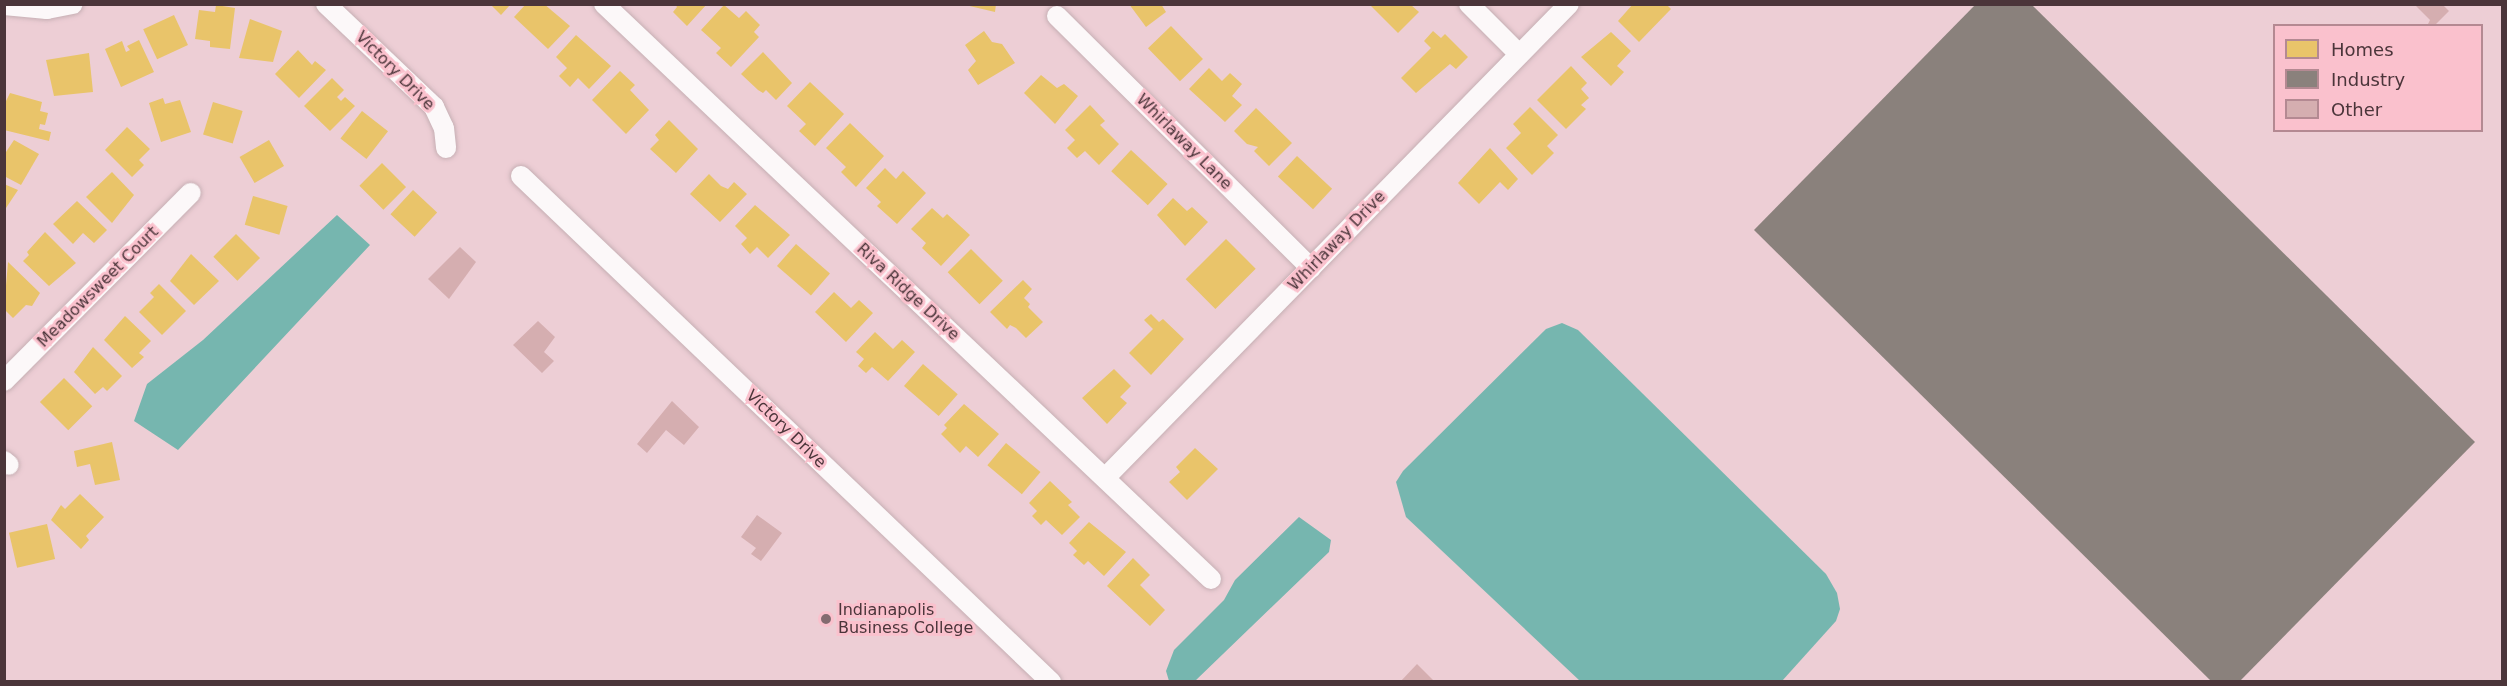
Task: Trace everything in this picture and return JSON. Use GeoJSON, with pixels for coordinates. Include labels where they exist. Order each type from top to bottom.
{"type":"FeatureCollection","features":[{"type":"Feature","properties":{"kind":"street"},"geometry":{"type":"LineString","coordinates":[[4,5],[46,9],[73,4]]}},
{"type":"Feature","properties":{"kind":"street","name":"Victory Drive"},"geometry":{"type":"LineString","coordinates":[[327,4],[434,107],[444,128],[446,148]]}},
{"type":"Feature","properties":{"kind":"street","name":"Riva Ridge Drive"},"geometry":{"type":"LineString","coordinates":[[604,4],[1211,579]]}},
{"type":"Feature","properties":{"kind":"street"},"geometry":{"type":"LineString","coordinates":[[1469,4],[1520,54]]}},
{"type":"Feature","properties":{"kind":"street","name":"Whirlaway Drive"},"geometry":{"type":"LineString","coordinates":[[1105,478],[1569,4]]}},
{"type":"Feature","properties":{"kind":"street","name":"Whirlaway Lane"},"geometry":{"type":"LineString","coordinates":[[1057,16],[1311,268]]}},
{"type":"Feature","properties":{"kind":"street","name":"Victory Drive"},"geometry":{"type":"LineString","coordinates":[[521,176],[1051,681]]}},
{"type":"Feature","properties":{"kind":"street","name":"Meadowsweet Court"},"geometry":{"type":"LineString","coordinates":[[4,381],[191,193]]}},
{"type":"Feature","properties":{"kind":"water"},"geometry":{"type":"Polygon","coordinates":[[[337,215],[370,245],[178,450],[134,421],[147,384],[203,340],[337,215]]]}},
{"type":"Feature","properties":{"kind":"water"},"geometry":{"type":"Polygon","coordinates":[[[1562,323],[1578,330],[1826,574],[1837,593],[1840,609],[1836,621],[1782,681],[1580,681],[1406,517],[1396,482],[1403,471],[1546,329],[1562,323]]]}},
{"type":"Feature","properties":{"kind":"water"},"geometry":{"type":"Polygon","coordinates":[[[1299,517],[1331,540],[1329,552],[1195,681],[1169,681],[1166,671],[1174,650],[1224,600],[1235,580],[1299,517]]]}},
{"type":"Feature","properties":{"kind":"building: Homes"},"geometry":{"type":"Polygon","coordinates":[[[490,4],[511,4],[501,15],[490,4]]]}},
{"type":"Feature","properties":{"kind":"building: Homes"},"geometry":{"type":"Polygon","coordinates":[[[526,4],[544,4],[570,26],[548,49],[514,17],[526,4]]]}},
{"type":"Feature","properties":{"kind":"building: Homes"},"geometry":{"type":"Polygon","coordinates":[[[675,4],[707,4],[687,26],[673,12],[677,7],[675,4]]]}},
{"type":"Feature","properties":{"kind":"building: Homes"},"geometry":{"type":"Polygon","coordinates":[[[961,4],[996,4],[995,12],[961,4]]]}},
{"type":"Feature","properties":{"kind":"building: Homes"},"geometry":{"type":"Polygon","coordinates":[[[1129,4],[1161,4],[1166,12],[1146,27],[1129,4]]]}},
{"type":"Feature","properties":{"kind":"building: Homes"},"geometry":{"type":"Polygon","coordinates":[[[1633,4],[1666,4],[1671,9],[1639,42],[1618,21],[1633,4]]]}},
{"type":"Feature","properties":{"kind":"building: Homes"},"geometry":{"type":"Polygon","coordinates":[[[216,5],[235,8],[230,49],[210,47],[210,41],[195,39],[199,10],[215,12],[216,5]]]}},
{"type":"Feature","properties":{"kind":"building: Homes"},"geometry":{"type":"Polygon","coordinates":[[[724,5],[739,18],[746,11],[760,25],[754,32],[759,37],[731,67],[716,53],[721,48],[701,30],[724,5]]]}},
{"type":"Feature","properties":{"kind":"building: Homes"},"geometry":{"type":"Polygon","coordinates":[[[1370,5],[1411,5],[1419,12],[1398,33],[1370,5]]]}},
{"type":"Feature","properties":{"kind":"building: Homes"},"geometry":{"type":"Polygon","coordinates":[[[174,15],[188,45],[157,59],[143,29],[174,15]]]}},
{"type":"Feature","properties":{"kind":"building: Homes"},"geometry":{"type":"Polygon","coordinates":[[[250,19],[282,31],[273,62],[239,58],[250,19]]]}},
{"type":"Feature","properties":{"kind":"building: Homes"},"geometry":{"type":"Polygon","coordinates":[[[1171,26],[1203,59],[1180,81],[1148,48],[1171,26]]]}},
{"type":"Feature","properties":{"kind":"building: Homes"},"geometry":{"type":"Polygon","coordinates":[[[984,31],[992,42],[1002,44],[1015,63],[978,85],[968,70],[976,61],[965,45],[984,31]]]}},
{"type":"Feature","properties":{"kind":"building: Homes"},"geometry":{"type":"Polygon","coordinates":[[[1433,31],[1441,38],[1445,34],[1468,57],[1456,69],[1450,64],[1416,93],[1401,78],[1431,48],[1424,41],[1433,31]]]}},
{"type":"Feature","properties":{"kind":"building: Homes"},"geometry":{"type":"Polygon","coordinates":[[[1611,32],[1631,51],[1617,66],[1624,72],[1611,86],[1581,57],[1611,32]]]}},
{"type":"Feature","properties":{"kind":"building: Homes"},"geometry":{"type":"Polygon","coordinates":[[[576,35],[611,66],[589,89],[578,78],[570,87],[559,76],[567,68],[556,57],[576,35]]]}},
{"type":"Feature","properties":{"kind":"building: Homes"},"geometry":{"type":"Polygon","coordinates":[[[139,40],[154,72],[121,87],[105,49],[122,41],[126,52],[130,50],[127,46],[139,40]]]}},
{"type":"Feature","properties":{"kind":"building: Homes"},"geometry":{"type":"Polygon","coordinates":[[[298,50],[312,65],[315,61],[326,70],[299,98],[275,74],[298,50]]]}},
{"type":"Feature","properties":{"kind":"building: Homes"},"geometry":{"type":"Polygon","coordinates":[[[763,52],[792,83],[776,100],[766,90],[763,93],[758,90],[741,74],[763,52]]]}},
{"type":"Feature","properties":{"kind":"building: Homes"},"geometry":{"type":"Polygon","coordinates":[[[89,53],[93,92],[54,96],[46,60],[89,53]]]}},
{"type":"Feature","properties":{"kind":"building: Homes"},"geometry":{"type":"Polygon","coordinates":[[[1571,66],[1587,83],[1581,89],[1589,98],[1581,105],[1586,109],[1566,129],[1537,100],[1571,66]]]}},
{"type":"Feature","properties":{"kind":"building: Homes"},"geometry":{"type":"Polygon","coordinates":[[[1209,68],[1222,81],[1230,73],[1242,84],[1232,96],[1242,105],[1225,122],[1189,89],[1209,68]]]}},
{"type":"Feature","properties":{"kind":"building: Homes"},"geometry":{"type":"Polygon","coordinates":[[[620,71],[635,85],[630,90],[649,110],[626,134],[592,100],[620,71]]]}},
{"type":"Feature","properties":{"kind":"building: Homes"},"geometry":{"type":"Polygon","coordinates":[[[1041,75],[1057,88],[1064,84],[1078,96],[1055,124],[1024,93],[1041,75]]]}},
{"type":"Feature","properties":{"kind":"building: Homes"},"geometry":{"type":"Polygon","coordinates":[[[332,78],[344,90],[337,97],[341,101],[345,97],[355,106],[330,131],[304,106],[332,78]]]}},
{"type":"Feature","properties":{"kind":"building: Homes"},"geometry":{"type":"Polygon","coordinates":[[[810,82],[844,114],[815,146],[799,131],[806,124],[787,106],[810,82]]]}},
{"type":"Feature","properties":{"kind":"building: Homes"},"geometry":{"type":"Polygon","coordinates":[[[10,93],[42,102],[40,111],[48,113],[45,125],[40,124],[39,129],[51,132],[49,141],[4,130],[4,105],[10,93]]]}},
{"type":"Feature","properties":{"kind":"building: Homes"},"geometry":{"type":"Polygon","coordinates":[[[163,98],[165,104],[180,100],[191,132],[161,142],[149,103],[163,98]]]}},
{"type":"Feature","properties":{"kind":"building: Homes"},"geometry":{"type":"Polygon","coordinates":[[[213,102],[243,111],[233,144],[203,135],[213,102]]]}},
{"type":"Feature","properties":{"kind":"building: Homes"},"geometry":{"type":"Polygon","coordinates":[[[1090,105],[1105,121],[1100,125],[1119,144],[1099,165],[1085,151],[1077,158],[1067,148],[1075,140],[1065,130],[1090,105]]]}},
{"type":"Feature","properties":{"kind":"building: Homes"},"geometry":{"type":"Polygon","coordinates":[[[1530,107],[1558,135],[1547,146],[1554,153],[1532,175],[1506,148],[1521,133],[1513,124],[1530,107]]]}},
{"type":"Feature","properties":{"kind":"building: Homes"},"geometry":{"type":"Polygon","coordinates":[[[1256,108],[1292,143],[1269,166],[1254,151],[1258,147],[1247,144],[1234,131],[1256,108]]]}},
{"type":"Feature","properties":{"kind":"building: Homes"},"geometry":{"type":"Polygon","coordinates":[[[362,111],[388,131],[366,159],[340,139],[362,111]]]}},
{"type":"Feature","properties":{"kind":"building: Homes"},"geometry":{"type":"Polygon","coordinates":[[[669,120],[698,149],[676,173],[650,149],[659,140],[655,135],[669,120]]]}},
{"type":"Feature","properties":{"kind":"building: Homes"},"geometry":{"type":"Polygon","coordinates":[[[850,123],[884,156],[856,187],[841,172],[846,167],[826,148],[850,123]]]}},
{"type":"Feature","properties":{"kind":"building: Homes"},"geometry":{"type":"Polygon","coordinates":[[[127,127],[150,149],[139,160],[144,165],[132,177],[105,150],[127,127]]]}},
{"type":"Feature","properties":{"kind":"building: Homes"},"geometry":{"type":"Polygon","coordinates":[[[14,140],[39,154],[21,185],[4,176],[4,155],[14,140]]]}},
{"type":"Feature","properties":{"kind":"building: Homes"},"geometry":{"type":"Polygon","coordinates":[[[269,140],[284,166],[255,183],[240,157],[269,140]]]}},
{"type":"Feature","properties":{"kind":"building: Homes"},"geometry":{"type":"Polygon","coordinates":[[[1490,148],[1518,179],[1508,190],[1500,182],[1479,204],[1458,183],[1490,148]]]}},
{"type":"Feature","properties":{"kind":"building: Homes"},"geometry":{"type":"Polygon","coordinates":[[[1131,150],[1168,184],[1148,205],[1111,171],[1131,150]]]}},
{"type":"Feature","properties":{"kind":"building: Homes"},"geometry":{"type":"Polygon","coordinates":[[[1297,156],[1332,189],[1313,209],[1278,176],[1297,156]]]}},
{"type":"Feature","properties":{"kind":"building: Homes"},"geometry":{"type":"Polygon","coordinates":[[[382,163],[406,187],[383,210],[359,186],[382,163]]]}},
{"type":"Feature","properties":{"kind":"building: Homes"},"geometry":{"type":"Polygon","coordinates":[[[885,168],[896,179],[903,171],[926,193],[897,224],[877,206],[881,202],[866,188],[885,168]]]}},
{"type":"Feature","properties":{"kind":"building: Homes"},"geometry":{"type":"Polygon","coordinates":[[[112,172],[134,195],[112,223],[86,197],[112,172]]]}},
{"type":"Feature","properties":{"kind":"building: Homes"},"geometry":{"type":"Polygon","coordinates":[[[709,174],[721,186],[728,189],[734,182],[747,194],[720,222],[690,194],[709,174]]]}},
{"type":"Feature","properties":{"kind":"building: Homes"},"geometry":{"type":"Polygon","coordinates":[[[4,184],[18,190],[4,211],[4,184]]]}},
{"type":"Feature","properties":{"kind":"building: Homes"},"geometry":{"type":"Polygon","coordinates":[[[413,190],[437,213],[415,237],[390,214],[413,190]]]}},
{"type":"Feature","properties":{"kind":"building: Homes"},"geometry":{"type":"Polygon","coordinates":[[[253,196],[288,206],[279,235],[245,225],[253,196]]]}},
{"type":"Feature","properties":{"kind":"building: Homes"},"geometry":{"type":"Polygon","coordinates":[[[1173,198],[1187,211],[1192,207],[1208,222],[1185,246],[1157,215],[1173,198]]]}},
{"type":"Feature","properties":{"kind":"building: Homes"},"geometry":{"type":"Polygon","coordinates":[[[77,201],[107,230],[94,243],[83,233],[73,244],[53,224],[77,201]]]}},
{"type":"Feature","properties":{"kind":"building: Homes"},"geometry":{"type":"Polygon","coordinates":[[[755,205],[790,235],[768,258],[757,247],[750,254],[741,244],[747,238],[735,226],[755,205]]]}},
{"type":"Feature","properties":{"kind":"building: Homes"},"geometry":{"type":"Polygon","coordinates":[[[932,208],[943,218],[947,214],[970,235],[941,266],[922,248],[926,243],[911,229],[932,208]]]}},
{"type":"Feature","properties":{"kind":"building: Homes"},"geometry":{"type":"Polygon","coordinates":[[[45,232],[76,263],[49,286],[23,261],[29,255],[27,252],[45,232]]]}},
{"type":"Feature","properties":{"kind":"building: Homes"},"geometry":{"type":"Polygon","coordinates":[[[236,234],[260,258],[237,281],[213,257],[236,234]]]}},
{"type":"Feature","properties":{"kind":"building: Homes"},"geometry":{"type":"Polygon","coordinates":[[[1226,239],[1256,269],[1215,309],[1186,279],[1226,239]]]}},
{"type":"Feature","properties":{"kind":"building: Homes"},"geometry":{"type":"Polygon","coordinates":[[[796,244],[830,274],[811,295],[777,266],[796,244]]]}},
{"type":"Feature","properties":{"kind":"building: Homes"},"geometry":{"type":"Polygon","coordinates":[[[971,249],[1003,281],[979,304],[948,272],[971,249]]]}},
{"type":"Feature","properties":{"kind":"building: Homes"},"geometry":{"type":"Polygon","coordinates":[[[191,254],[219,281],[194,305],[170,281],[191,254]]]}},
{"type":"Feature","properties":{"kind":"building: Homes"},"geometry":{"type":"Polygon","coordinates":[[[8,262],[40,293],[32,306],[26,305],[13,318],[4,309],[8,262]]]}},
{"type":"Feature","properties":{"kind":"building: Homes"},"geometry":{"type":"Polygon","coordinates":[[[1023,280],[1032,289],[1024,298],[1030,304],[1028,307],[1043,322],[1026,338],[1010,325],[1007,329],[990,312],[1023,280]]]}},
{"type":"Feature","properties":{"kind":"building: Homes"},"geometry":{"type":"Polygon","coordinates":[[[159,284],[186,311],[162,335],[139,312],[154,297],[150,293],[159,284]]]}},
{"type":"Feature","properties":{"kind":"building: Homes"},"geometry":{"type":"Polygon","coordinates":[[[834,292],[851,308],[859,300],[873,313],[846,342],[815,312],[834,292]]]}},
{"type":"Feature","properties":{"kind":"building: Homes"},"geometry":{"type":"Polygon","coordinates":[[[1151,314],[1159,322],[1163,319],[1184,339],[1151,375],[1129,353],[1153,329],[1144,320],[1151,314]]]}},
{"type":"Feature","properties":{"kind":"building: Homes"},"geometry":{"type":"Polygon","coordinates":[[[125,316],[151,341],[139,353],[144,357],[132,368],[104,340],[125,316]]]}},
{"type":"Feature","properties":{"kind":"building: Homes"},"geometry":{"type":"Polygon","coordinates":[[[875,332],[893,349],[902,340],[915,352],[888,381],[872,367],[866,373],[858,366],[864,359],[856,352],[875,332]]]}},
{"type":"Feature","properties":{"kind":"building: Homes"},"geometry":{"type":"Polygon","coordinates":[[[93,347],[122,376],[107,391],[103,387],[95,394],[74,372],[93,347]]]}},
{"type":"Feature","properties":{"kind":"building: Homes"},"geometry":{"type":"Polygon","coordinates":[[[923,364],[958,394],[939,416],[904,386],[923,364]]]}},
{"type":"Feature","properties":{"kind":"building: Homes"},"geometry":{"type":"Polygon","coordinates":[[[1114,369],[1131,386],[1120,397],[1127,403],[1107,424],[1082,398],[1114,369]]]}},
{"type":"Feature","properties":{"kind":"building: Homes"},"geometry":{"type":"Polygon","coordinates":[[[64,378],[92,406],[68,430],[40,402],[64,378]]]}},
{"type":"Feature","properties":{"kind":"building: Homes"},"geometry":{"type":"Polygon","coordinates":[[[964,404],[999,434],[978,457],[966,446],[960,453],[941,434],[947,428],[944,425],[964,404]]]}},
{"type":"Feature","properties":{"kind":"building: Homes"},"geometry":{"type":"Polygon","coordinates":[[[112,442],[120,480],[95,485],[90,464],[77,467],[74,451],[112,442]]]}},
{"type":"Feature","properties":{"kind":"building: Homes"},"geometry":{"type":"Polygon","coordinates":[[[1006,443],[1040,472],[1022,494],[987,465],[1006,443]]]}},
{"type":"Feature","properties":{"kind":"building: Homes"},"geometry":{"type":"Polygon","coordinates":[[[1195,448],[1218,469],[1187,500],[1169,482],[1180,472],[1176,467],[1195,448]]]}},
{"type":"Feature","properties":{"kind":"building: Homes"},"geometry":{"type":"Polygon","coordinates":[[[1050,481],[1072,502],[1068,505],[1080,517],[1062,535],[1046,520],[1041,525],[1032,516],[1037,511],[1029,503],[1050,481]]]}},
{"type":"Feature","properties":{"kind":"building: Homes"},"geometry":{"type":"Polygon","coordinates":[[[80,494],[104,517],[86,536],[89,540],[81,549],[51,520],[61,505],[65,509],[80,494]]]}},
{"type":"Feature","properties":{"kind":"building: Homes"},"geometry":{"type":"Polygon","coordinates":[[[1089,522],[1126,552],[1104,576],[1088,561],[1084,565],[1073,555],[1077,551],[1069,543],[1089,522]]]}},
{"type":"Feature","properties":{"kind":"building: Homes"},"geometry":{"type":"Polygon","coordinates":[[[47,524],[55,559],[17,568],[9,533],[47,524]]]}},
{"type":"Feature","properties":{"kind":"building: Homes"},"geometry":{"type":"Polygon","coordinates":[[[1133,558],[1150,575],[1140,585],[1165,610],[1150,626],[1107,586],[1133,558]]]}},
{"type":"Feature","properties":{"kind":"building: Industry"},"geometry":{"type":"Polygon","coordinates":[[[1976,4],[2031,4],[2475,442],[2239,682],[2212,682],[1754,230],[1976,4]]]}},
{"type":"Feature","properties":{"kind":"building: Other"},"geometry":{"type":"Polygon","coordinates":[[[2414,4],[2442,4],[2449,11],[2436,24],[2428,24],[2430,20],[2414,4]]]}},
{"type":"Feature","properties":{"kind":"building: Other"},"geometry":{"type":"Polygon","coordinates":[[[460,247],[476,262],[449,299],[428,279],[460,247]]]}},
{"type":"Feature","properties":{"kind":"building: Other"},"geometry":{"type":"Polygon","coordinates":[[[538,321],[555,337],[544,352],[554,361],[542,373],[513,345],[538,321]]]}},
{"type":"Feature","properties":{"kind":"building: Other"},"geometry":{"type":"Polygon","coordinates":[[[672,401],[699,427],[684,445],[666,430],[647,453],[637,444],[672,401]]]}},
{"type":"Feature","properties":{"kind":"building: Other"},"geometry":{"type":"Polygon","coordinates":[[[757,515],[782,533],[761,561],[751,554],[756,548],[741,537],[757,515]]]}},
{"type":"Feature","properties":{"kind":"building: Other"},"geometry":{"type":"Polygon","coordinates":[[[1417,664],[1435,682],[1400,682],[1417,664]]]}},
{"type":"Feature","properties":{"kind":"place","name":"Indianapolis Business College"},"geometry":{"type":"Point","coordinates":[826,619]}}]}
